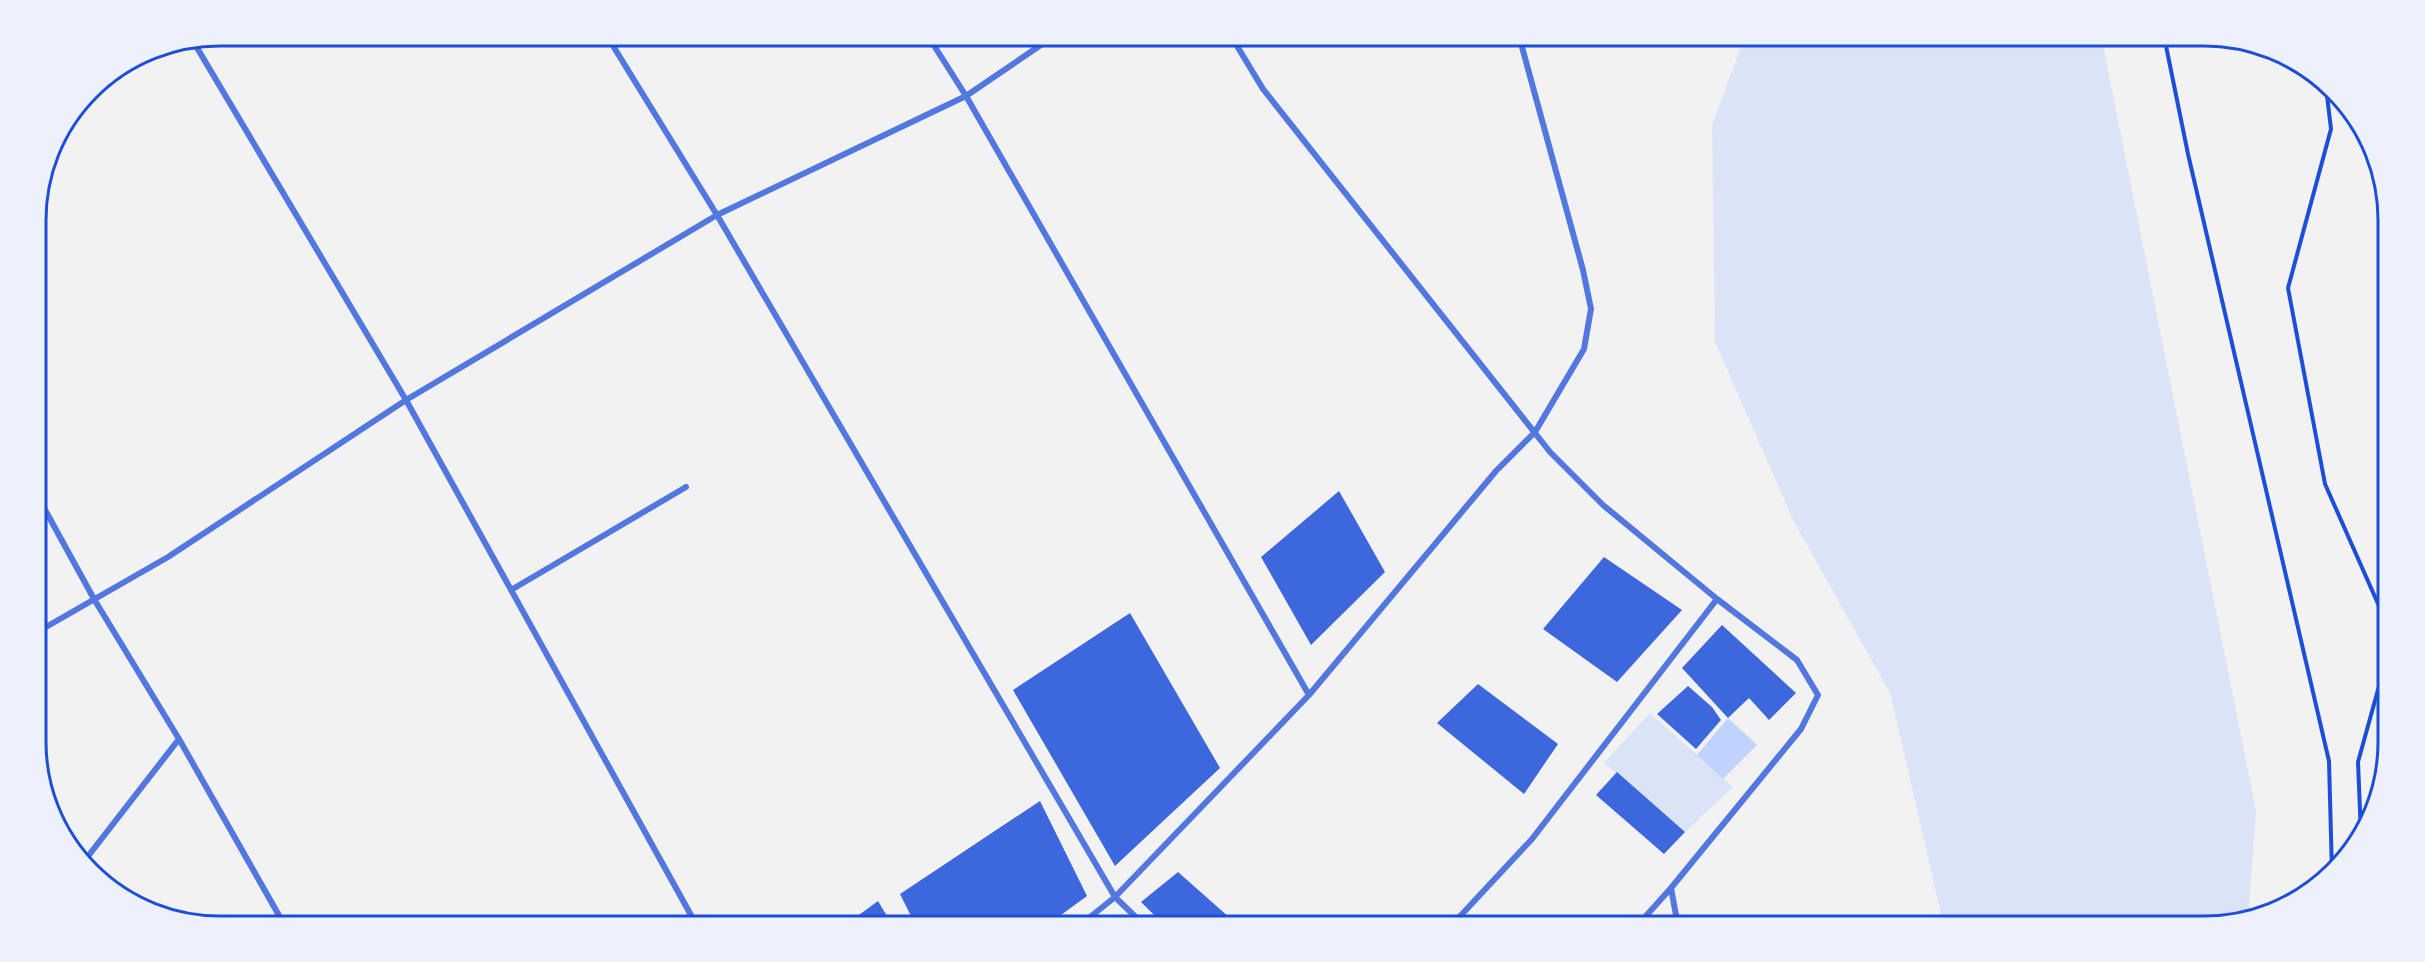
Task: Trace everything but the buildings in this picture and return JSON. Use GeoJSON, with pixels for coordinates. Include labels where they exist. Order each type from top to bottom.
{"type":"FeatureCollection","features":[{"type":"Feature","properties":{"kind":"street"},"geometry":{"type":"LineString","coordinates":[[1237,46],[1263,89],[1550,452],[1603,505],[1717,599],[1797,660],[1818,695],[1801,729],[1647,915]]}},
{"type":"Feature","properties":{"kind":"street"},"geometry":{"type":"LineString","coordinates":[[1093,916],[1115,897],[1309,695],[1496,471],[1535,432],[1584,349],[1591,309],[1583,270],[1522,46]]}},
{"type":"Feature","properties":{"kind":"street"},"geometry":{"type":"LineString","coordinates":[[614,47],[717,215],[1115,897],[1134,916]]}},
{"type":"Feature","properties":{"kind":"street"},"geometry":{"type":"LineString","coordinates":[[935,47],[966,96],[1309,695]]}},
{"type":"Feature","properties":{"kind":"street"},"geometry":{"type":"LineString","coordinates":[[46,627],[168,557],[406,400],[717,215],[966,96],[1038,47]]}},
{"type":"Feature","properties":{"kind":"street"},"geometry":{"type":"LineString","coordinates":[[197,49],[406,400],[691,916]]}},
{"type":"Feature","properties":{"kind":"street"},"geometry":{"type":"LineString","coordinates":[[511,590],[686,487]]}},
{"type":"Feature","properties":{"kind":"street"},"geometry":{"type":"LineString","coordinates":[[46,512],[94,599],[179,739],[279,916]]}},
{"type":"Feature","properties":{"kind":"street"},"geometry":{"type":"LineString","coordinates":[[1461,915],[1532,839],[1717,599]]}},
{"type":"Feature","properties":{"kind":"street"},"geometry":{"type":"LineString","coordinates":[[89,855],[179,739]]}},
{"type":"Feature","properties":{"kind":"street"},"geometry":{"type":"LineString","coordinates":[[1671,888],[1676,915]]}},
{"type":"Feature","properties":{"kind":"path"},"geometry":{"type":"LineString","coordinates":[[2166,46],[2188,154],[2330,760],[2332,860]]}},
{"type":"Feature","properties":{"kind":"path"},"geometry":{"type":"LineString","coordinates":[[2327,98],[2331,129],[2288,288],[2325,484],[2379,606]]}},
{"type":"Feature","properties":{"kind":"path"},"geometry":{"type":"LineString","coordinates":[[2360,820],[2358,762],[2379,686]]}},
{"type":"Feature","properties":{"kind":"shaded area"},"geometry":{"type":"Polygon","coordinates":[[[1741,46],[2103,46],[2256,811],[2249,909],[2216,915],[1941,915],[1890,693],[1794,522],[1715,342],[1712,125],[1741,46]]]}},
{"type":"Feature","properties":{"kind":"shaded area"},"geometry":{"type":"Polygon","coordinates":[[[1650,713],[1733,787],[1685,832],[1604,763],[1650,713]]]}},
{"type":"Feature","properties":{"kind":"water"},"geometry":{"type":"Polygon","coordinates":[[[1728,718],[1757,745],[1723,779],[1697,755],[1728,718]]]}}]}
